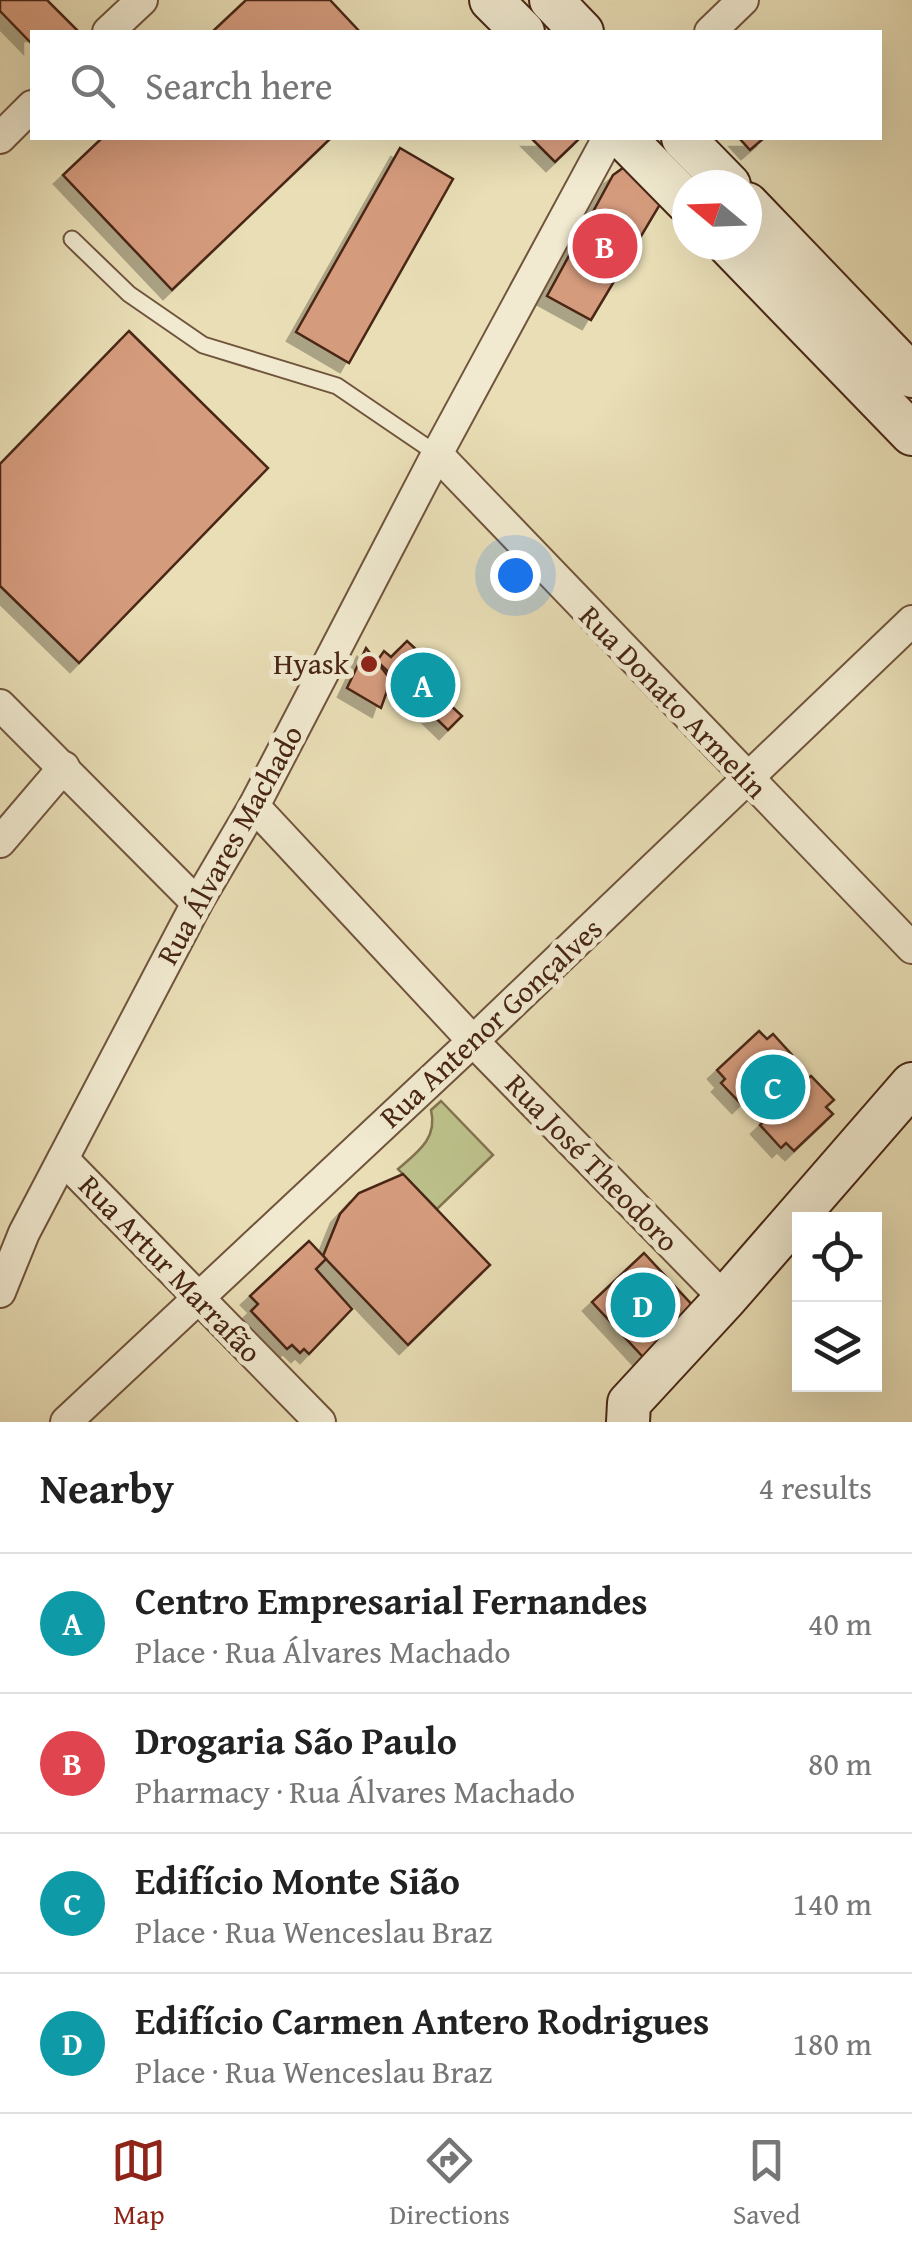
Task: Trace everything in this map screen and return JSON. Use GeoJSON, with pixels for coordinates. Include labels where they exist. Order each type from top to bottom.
{"type":"FeatureCollection","features":[{"type":"Feature","properties":{"kind":"main road"},"geometry":{"type":"LineString","coordinates":[[491,0],[521,30]]}},
{"type":"Feature","properties":{"kind":"main road"},"geometry":{"type":"LineString","coordinates":[[551,0],[580,30]]}},
{"type":"Feature","properties":{"kind":"main road"},"geometry":{"type":"LineString","coordinates":[[626,140],[672,187]]}},
{"type":"Feature","properties":{"kind":"main road"},"geometry":{"type":"LineString","coordinates":[[685,140],[714,170]]}},
{"type":"Feature","properties":{"kind":"main road"},"geometry":{"type":"LineString","coordinates":[[762,222],[899,383],[912,434]]}},
{"type":"Feature","properties":{"kind":"main road"},"geometry":{"type":"LineString","coordinates":[[747,260],[899,383]]}},
{"type":"Feature","properties":{"kind":"main road"},"geometry":{"type":"LineString","coordinates":[[622,1416],[912,1084]]}},
{"type":"Feature","properties":{"kind":"street"},"geometry":{"type":"LineString","coordinates":[[110,30],[142,0]]}},
{"type":"Feature","properties":{"kind":"street"},"geometry":{"type":"LineString","coordinates":[[712,30],[744,0]]}},
{"type":"Feature","properties":{"kind":"street"},"geometry":{"type":"LineString","coordinates":[[0,138],[30,108]]}},
{"type":"Feature","properties":{"kind":"street","name":"Rua Álvares Machado"},"geometry":{"type":"LineString","coordinates":[[0,1292],[12,1225],[63,1160],[197,902],[254,806],[437,454],[607,140]]}},
{"type":"Feature","properties":{"kind":"street","name":"Rua Donato Armelin"},"geometry":{"type":"LineString","coordinates":[[437,454],[912,948]]}},
{"type":"Feature","properties":{"kind":"street","name":"Rua Antenor Gonçalves"},"geometry":{"type":"LineString","coordinates":[[66,1422],[473,1042],[912,621]]}},
{"type":"Feature","properties":{"kind":"street"},"geometry":{"type":"LineString","coordinates":[[0,704],[197,902]]}},
{"type":"Feature","properties":{"kind":"street"},"geometry":{"type":"LineString","coordinates":[[0,842],[64,767]]}},
{"type":"Feature","properties":{"kind":"street","name":"Rua José Theodoro"},"geometry":{"type":"LineString","coordinates":[[254,806],[473,1042],[725,1299]]}},
{"type":"Feature","properties":{"kind":"street","name":"Rua Artur Marrafão"},"geometry":{"type":"LineString","coordinates":[[63,1160],[320,1422]]}},
{"type":"Feature","properties":{"kind":"lane"},"geometry":{"type":"LineString","coordinates":[[72,240],[129,294],[203,345],[337,386],[437,454]]}},
{"type":"Feature","properties":{"kind":"green space"},"geometry":{"type":"Polygon","coordinates":[[[441,1101],[493,1155],[437,1209],[398,1169],[425,1144],[432,1129],[431,1110],[441,1101]]]}},
{"type":"Feature","properties":{"kind":"building"},"geometry":{"type":"Polygon","coordinates":[[[0,0],[47,0],[77,30],[30,30],[30,42],[0,11],[0,0]]]}},
{"type":"Feature","properties":{"kind":"building"},"geometry":{"type":"Polygon","coordinates":[[[246,0],[330,0],[358,30],[214,30],[246,0]]]}},
{"type":"Feature","properties":{"kind":"building"},"geometry":{"type":"Polygon","coordinates":[[[100,140],[329,140],[172,290],[63,175],[100,140]]]}},
{"type":"Feature","properties":{"kind":"building"},"geometry":{"type":"Polygon","coordinates":[[[533,140],[578,140],[555,162],[533,140]]]}},
{"type":"Feature","properties":{"kind":"building"},"geometry":{"type":"Polygon","coordinates":[[[741,140],[762,140],[750,150],[741,140]]]}},
{"type":"Feature","properties":{"kind":"building"},"geometry":{"type":"Polygon","coordinates":[[[400,148],[453,179],[349,363],[296,332],[400,148]]]}},
{"type":"Feature","properties":{"kind":"building"},"geometry":{"type":"Polygon","coordinates":[[[634,160],[665,196],[591,320],[547,296],[613,175],[634,160]]]}},
{"type":"Feature","properties":{"kind":"building"},"geometry":{"type":"Polygon","coordinates":[[[129,331],[268,468],[79,663],[0,586],[0,464],[129,331]]]}},
{"type":"Feature","properties":{"kind":"building"},"geometry":{"type":"Polygon","coordinates":[[[407,641],[434,666],[430,670],[454,695],[447,702],[462,716],[448,730],[377,661],[384,651],[391,657],[407,641]]]}},
{"type":"Feature","properties":{"kind":"building","name":"Hyask"},"geometry":{"type":"Polygon","coordinates":[[[366,648],[391,680],[381,708],[347,688],[366,648]]]}},
{"type":"Feature","properties":{"kind":"building"},"geometry":{"type":"Polygon","coordinates":[[[759,1031],[767,1039],[773,1034],[792,1055],[781,1074],[790,1083],[798,1076],[804,1082],[811,1076],[834,1100],[826,1107],[833,1114],[794,1151],[786,1143],[781,1148],[760,1125],[771,1115],[764,1108],[772,1101],[762,1091],[755,1098],[751,1094],[741,1104],[721,1083],[725,1079],[717,1070],[759,1031]]]}},
{"type":"Feature","properties":{"kind":"building"},"geometry":{"type":"Polygon","coordinates":[[[403,1174],[490,1265],[408,1345],[323,1256],[340,1214],[359,1193],[403,1174]]]}},
{"type":"Feature","properties":{"kind":"building"},"geometry":{"type":"Polygon","coordinates":[[[309,1241],[326,1259],[316,1269],[352,1309],[309,1354],[304,1349],[300,1353],[292,1345],[287,1349],[251,1311],[258,1304],[250,1296],[309,1241]]]}},
{"type":"Feature","properties":{"kind":"building"},"geometry":{"type":"Polygon","coordinates":[[[644,1253],[695,1308],[643,1357],[592,1302],[644,1253]]]}},
{"type":"Feature","properties":{"kind":"place","name":"Drogaria São Paulo"},"geometry":{"type":"Point","coordinates":[605,246]}},
{"type":"Feature","properties":{"kind":"place","name":"Hyask"},"geometry":{"type":"Point","coordinates":[369,664]}},
{"type":"Feature","properties":{"kind":"place","name":"Centro Empresarial Fernandes"},"geometry":{"type":"Point","coordinates":[423,685]}},
{"type":"Feature","properties":{"kind":"place","name":"Edifício Monte Sião"},"geometry":{"type":"Point","coordinates":[773,1087]}},
{"type":"Feature","properties":{"kind":"place","name":"Edifício Carmen Antero Rodrigues"},"geometry":{"type":"Point","coordinates":[643,1305]}}]}
